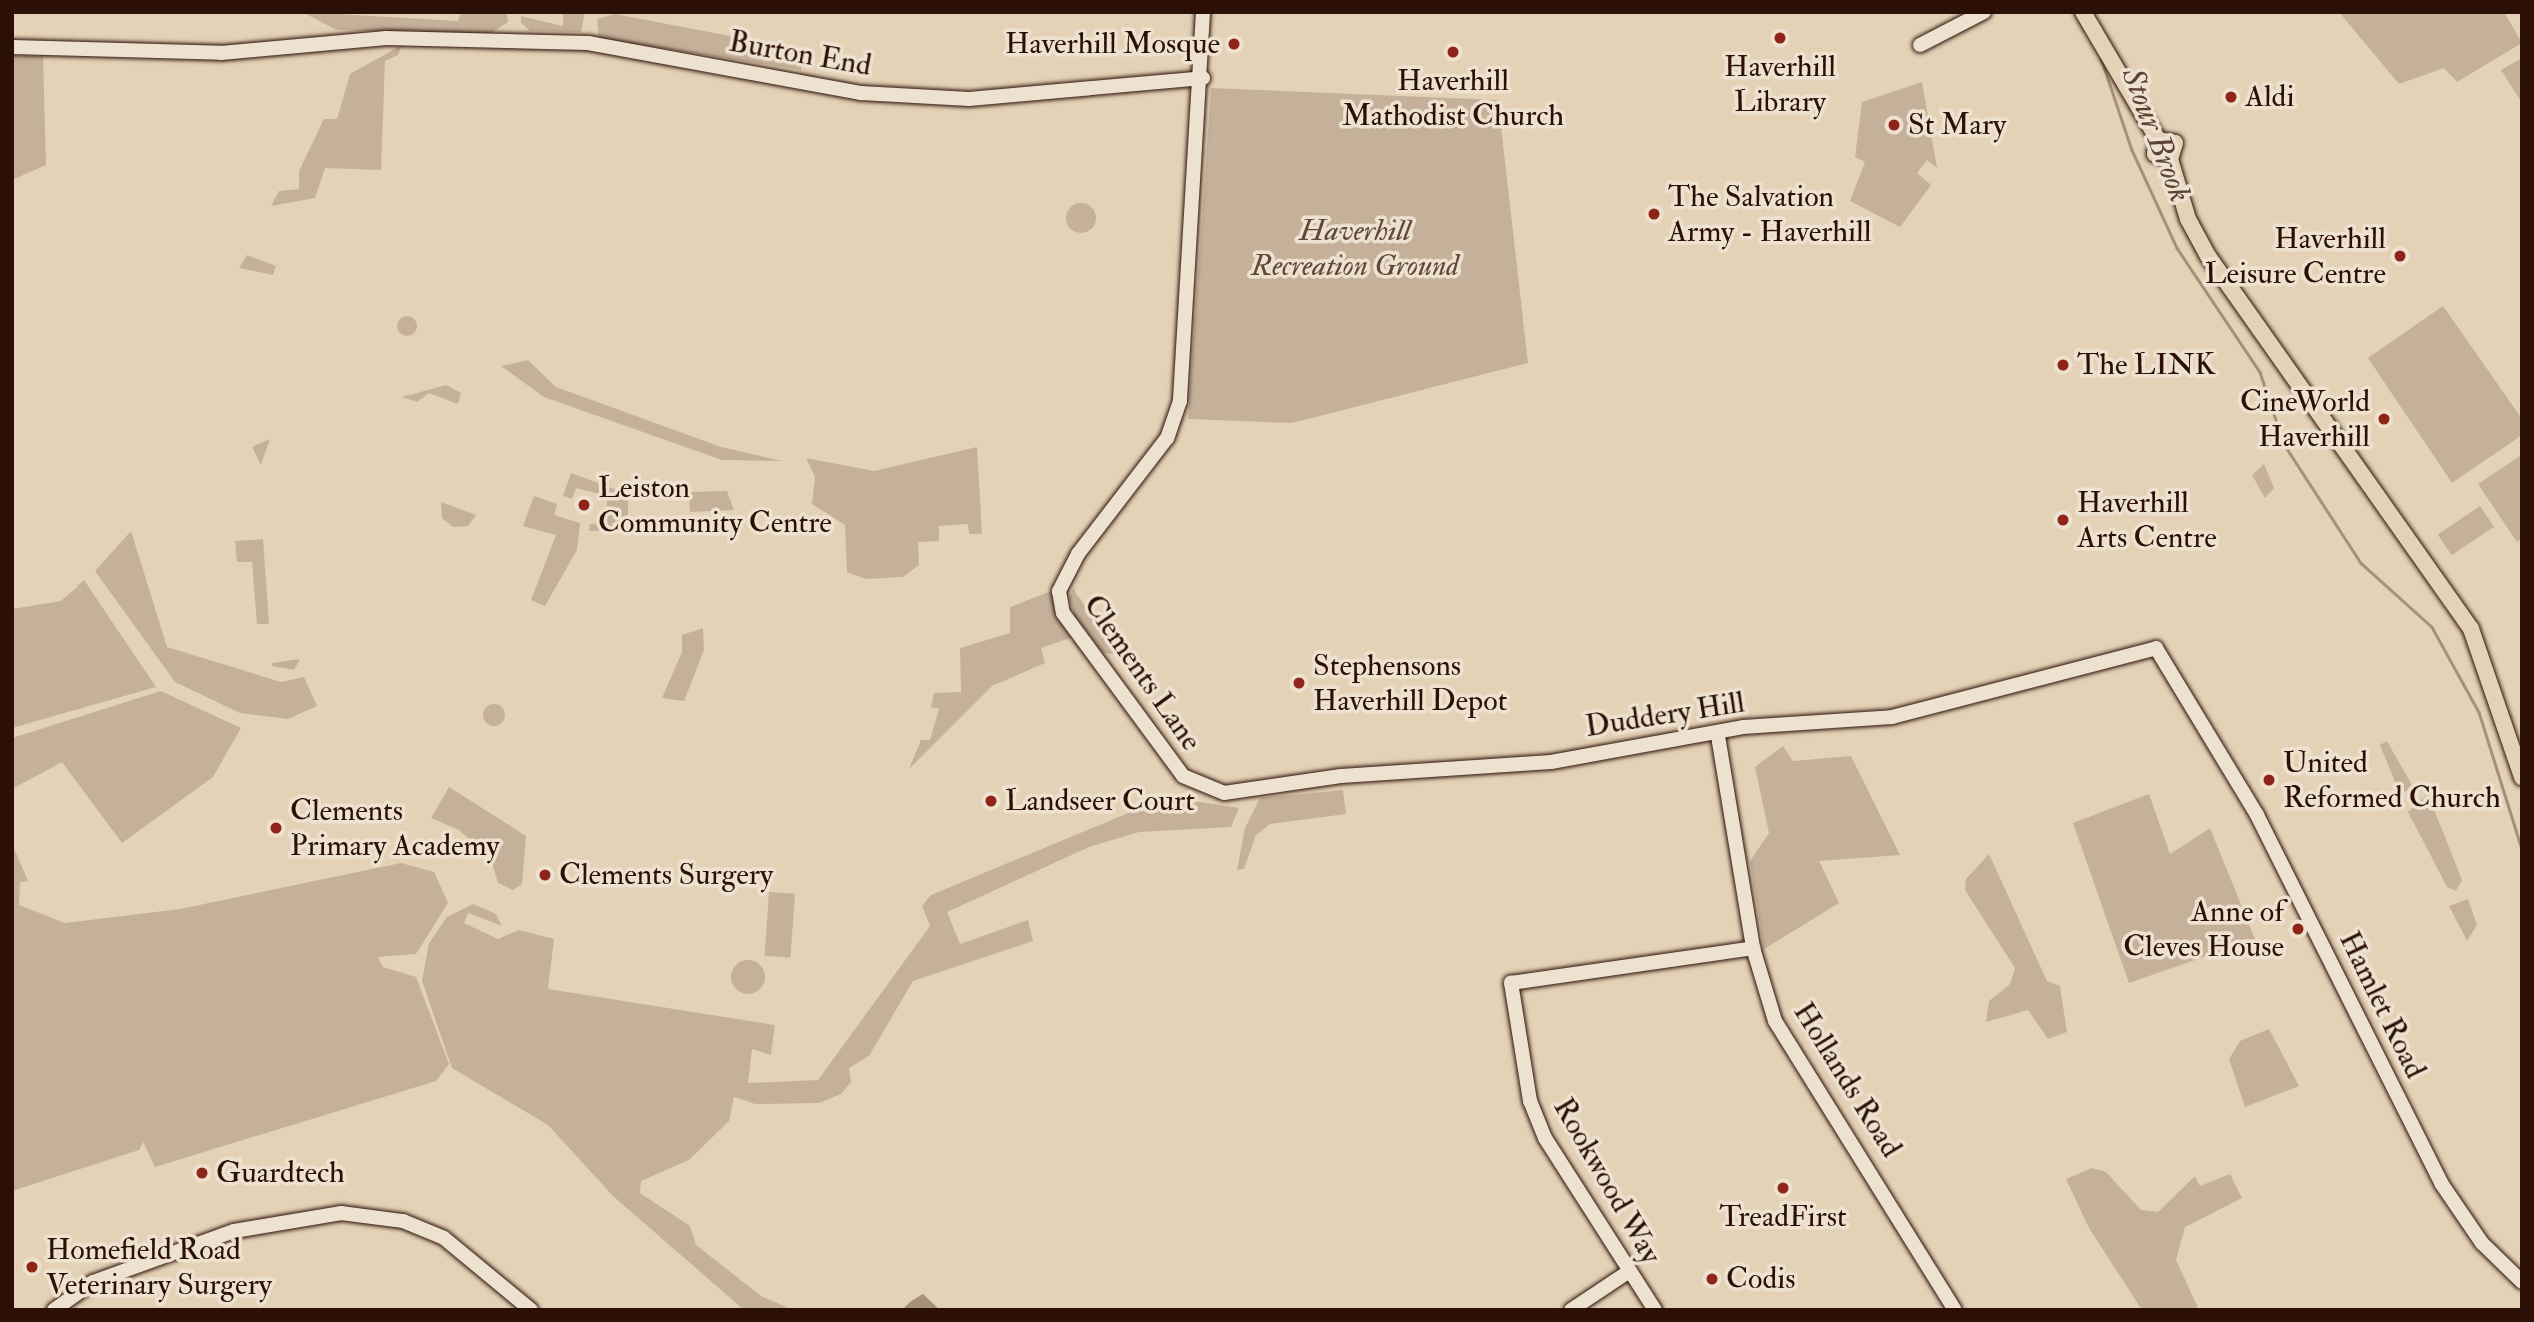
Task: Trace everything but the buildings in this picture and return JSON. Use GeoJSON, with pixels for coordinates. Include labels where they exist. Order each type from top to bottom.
{"type":"FeatureCollection","features":[{"type":"Feature","properties":{"kind":"main road"},"geometry":{"type":"LineString","coordinates":[[2083,12],[2158,140],[2175,143],[2170,159],[2188,219],[2471,629],[2522,777]]}},
{"type":"Feature","properties":{"kind":"street","name":"Clements Lane"},"geometry":{"type":"LineString","coordinates":[[1183,776],[1063,613],[1059,591],[1078,554],[1167,438],[1180,401],[1203,78],[1203,12]]}},
{"type":"Feature","properties":{"kind":"street"},"geometry":{"type":"LineString","coordinates":[[1920,45],[1984,12]]}},
{"type":"Feature","properties":{"kind":"street","name":"Burton End"},"geometry":{"type":"LineString","coordinates":[[12,47],[221,52],[386,38],[588,43],[861,93],[969,99],[1203,78]]}},
{"type":"Feature","properties":{"kind":"street","name":"Duddery Hill"},"geometry":{"type":"LineString","coordinates":[[1183,776],[1224,793],[1341,776],[1551,762],[1703,733],[1718,736],[1743,727],[1892,717],[2153,648]]}},
{"type":"Feature","properties":{"kind":"street","name":"Hamlet Road"},"geometry":{"type":"LineString","coordinates":[[2153,648],[2164,652],[2330,954],[2441,1183],[2482,1243],[2522,1282]]}},
{"type":"Feature","properties":{"kind":"street","name":"Hollands Road"},"geometry":{"type":"LineString","coordinates":[[1718,736],[1753,948],[1775,1021],[1955,1310]]}},
{"type":"Feature","properties":{"kind":"street","name":"Rookwood Way"},"geometry":{"type":"LineString","coordinates":[[1655,1310],[1628,1272],[1545,1138],[1530,1101],[1511,983],[1753,948]]}},
{"type":"Feature","properties":{"kind":"street"},"geometry":{"type":"LineString","coordinates":[[54,1310],[93,1282],[234,1231],[341,1213],[402,1221],[444,1238],[531,1310]]}},
{"type":"Feature","properties":{"kind":"street"},"geometry":{"type":"LineString","coordinates":[[1571,1310],[1628,1272]]}},
{"type":"Feature","properties":{"kind":"green space"},"geometry":{"type":"Polygon","coordinates":[[[302,12],[458,21],[461,12],[507,12],[508,22],[490,34],[337,30],[302,12]]]}},
{"type":"Feature","properties":{"kind":"green space"},"geometry":{"type":"Polygon","coordinates":[[[563,12],[585,12],[581,32],[530,31],[521,23],[521,16],[563,26],[563,12]]]}},
{"type":"Feature","properties":{"kind":"green space"},"geometry":{"type":"Polygon","coordinates":[[[2339,12],[2504,12],[2522,43],[2457,82],[2444,68],[2399,84],[2339,12]]]}},
{"type":"Feature","properties":{"kind":"green space"},"geometry":{"type":"Polygon","coordinates":[[[615,14],[804,50],[801,70],[599,38],[597,19],[615,14]]]}},
{"type":"Feature","properties":{"kind":"green space"},"geometry":{"type":"Polygon","coordinates":[[[402,45],[398,55],[385,61],[381,170],[325,168],[315,198],[271,206],[279,191],[299,189],[299,171],[324,119],[337,119],[350,74],[402,45]]]}},
{"type":"Feature","properties":{"kind":"green space"},"geometry":{"type":"Polygon","coordinates":[[[12,56],[43,56],[46,165],[12,180],[12,56]]]}},
{"type":"Feature","properties":{"kind":"green space"},"geometry":{"type":"Polygon","coordinates":[[[2522,58],[2522,103],[2501,70],[2522,58]]]}},
{"type":"Feature","properties":{"kind":"green space"},"geometry":{"type":"Polygon","coordinates":[[[1922,82],[1937,168],[1927,160],[1917,173],[1931,185],[1900,227],[1850,201],[1865,162],[1855,157],[1862,102],[1922,82]]]}},
{"type":"Feature","properties":{"kind":"green space","name":"Haverhill Recreation Ground"},"geometry":{"type":"Polygon","coordinates":[[[1211,88],[1498,100],[1528,363],[1292,423],[1188,419],[1211,88]]]}},
{"type":"Feature","properties":{"kind":"green space"},"geometry":{"type":"Polygon","coordinates":[[[1081,203],[1092,207],[1096,218],[1092,229],[1081,233],[1070,229],[1066,218],[1070,207],[1081,203]]]}},
{"type":"Feature","properties":{"kind":"green space"},"geometry":{"type":"Polygon","coordinates":[[[247,255],[276,266],[273,275],[239,268],[247,255]]]}},
{"type":"Feature","properties":{"kind":"green space"},"geometry":{"type":"Polygon","coordinates":[[[2443,306],[2522,419],[2522,435],[2452,483],[2368,358],[2443,306]]]}},
{"type":"Feature","properties":{"kind":"green space"},"geometry":{"type":"Polygon","coordinates":[[[407,316],[414,319],[417,326],[414,333],[407,336],[400,333],[397,326],[400,319],[407,316]]]}},
{"type":"Feature","properties":{"kind":"green space"},"geometry":{"type":"Polygon","coordinates":[[[528,360],[556,387],[721,447],[782,461],[722,460],[544,397],[501,366],[528,360]]]}},
{"type":"Feature","properties":{"kind":"green space"},"geometry":{"type":"Polygon","coordinates":[[[446,385],[461,393],[458,404],[429,393],[417,402],[402,397],[446,385]]]}},
{"type":"Feature","properties":{"kind":"green space"},"geometry":{"type":"Polygon","coordinates":[[[270,439],[261,465],[252,447],[270,439]]]}},
{"type":"Feature","properties":{"kind":"green space"},"geometry":{"type":"Polygon","coordinates":[[[977,447],[982,534],[969,534],[968,524],[939,526],[939,541],[918,542],[919,565],[903,577],[866,579],[847,572],[845,525],[812,504],[815,477],[806,458],[874,471],[977,447]]]}},
{"type":"Feature","properties":{"kind":"green space"},"geometry":{"type":"Polygon","coordinates":[[[2520,456],[2522,538],[2517,542],[2478,484],[2520,456]]]}},
{"type":"Feature","properties":{"kind":"green space"},"geometry":{"type":"Polygon","coordinates":[[[2264,464],[2274,488],[2265,498],[2252,475],[2264,464]]]}},
{"type":"Feature","properties":{"kind":"green space"},"geometry":{"type":"Polygon","coordinates":[[[571,473],[628,494],[628,518],[689,518],[688,527],[589,531],[590,524],[607,523],[607,496],[576,488],[572,499],[563,496],[571,473]]]}},
{"type":"Feature","properties":{"kind":"green space"},"geometry":{"type":"Polygon","coordinates":[[[727,491],[734,510],[690,512],[689,492],[727,491]]]}},
{"type":"Feature","properties":{"kind":"green space"},"geometry":{"type":"Polygon","coordinates":[[[534,496],[557,504],[554,515],[580,523],[577,550],[545,606],[531,600],[556,535],[523,526],[534,496]]]}},
{"type":"Feature","properties":{"kind":"green space"},"geometry":{"type":"Polygon","coordinates":[[[441,502],[476,515],[468,526],[453,527],[442,518],[441,502]]]}},
{"type":"Feature","properties":{"kind":"green space"},"geometry":{"type":"Polygon","coordinates":[[[2480,506],[2494,527],[2452,555],[2438,535],[2480,506]]]}},
{"type":"Feature","properties":{"kind":"green space"},"geometry":{"type":"Polygon","coordinates":[[[131,531],[167,647],[281,682],[304,677],[317,706],[288,719],[240,713],[175,682],[95,571],[131,531]]]}},
{"type":"Feature","properties":{"kind":"green space"},"geometry":{"type":"Polygon","coordinates":[[[263,539],[269,624],[257,624],[252,562],[237,562],[235,541],[263,539]]]}},
{"type":"Feature","properties":{"kind":"green space"},"geometry":{"type":"Polygon","coordinates":[[[84,580],[156,687],[12,728],[12,609],[61,601],[77,587],[82,594],[77,586],[84,580]]]}},
{"type":"Feature","properties":{"kind":"green space"},"geometry":{"type":"Polygon","coordinates":[[[1074,587],[1121,655],[1103,653],[1075,616],[1069,598],[1074,587]]]}},
{"type":"Feature","properties":{"kind":"green space"},"geometry":{"type":"Polygon","coordinates":[[[1051,591],[1057,618],[1071,638],[1041,648],[1045,663],[992,686],[909,769],[921,740],[930,740],[939,709],[931,707],[934,693],[961,692],[960,648],[1010,633],[1010,607],[1051,591]]]}},
{"type":"Feature","properties":{"kind":"green space"},"geometry":{"type":"Polygon","coordinates":[[[703,628],[704,650],[684,701],[662,698],[682,652],[682,635],[703,628]]]}},
{"type":"Feature","properties":{"kind":"green space"},"geometry":{"type":"Polygon","coordinates":[[[300,659],[294,670],[272,666],[272,663],[300,659]]]}},
{"type":"Feature","properties":{"kind":"green space"},"geometry":{"type":"Polygon","coordinates":[[[161,691],[241,728],[213,777],[122,843],[62,762],[12,789],[12,738],[161,691]]]}},
{"type":"Feature","properties":{"kind":"green space"},"geometry":{"type":"Polygon","coordinates":[[[494,704],[502,707],[505,715],[502,723],[494,726],[486,723],[483,715],[486,707],[494,704]]]}},
{"type":"Feature","properties":{"kind":"green space"},"geometry":{"type":"Polygon","coordinates":[[[2387,741],[2413,787],[2400,794],[2380,745],[2387,741]]]}},
{"type":"Feature","properties":{"kind":"green space"},"geometry":{"type":"Polygon","coordinates":[[[1783,746],[1793,761],[1851,756],[1900,855],[1819,861],[1839,903],[1764,949],[1750,861],[1769,833],[1755,767],[1783,746]]]}},
{"type":"Feature","properties":{"kind":"green space"},"geometry":{"type":"Polygon","coordinates":[[[449,787],[526,836],[522,884],[513,890],[498,883],[491,859],[459,830],[431,818],[449,787]]]}},
{"type":"Feature","properties":{"kind":"green space"},"geometry":{"type":"Polygon","coordinates":[[[1343,790],[1346,814],[1270,824],[1256,835],[1244,869],[1237,870],[1245,828],[1260,798],[1343,790]]]}},
{"type":"Feature","properties":{"kind":"green space"},"geometry":{"type":"Polygon","coordinates":[[[2149,794],[2170,854],[2210,828],[2255,939],[2129,983],[2073,823],[2149,794]]]}},
{"type":"Feature","properties":{"kind":"green space"},"geometry":{"type":"Polygon","coordinates":[[[2428,794],[2462,880],[2456,891],[2447,887],[2408,812],[2428,794]]]}},
{"type":"Feature","properties":{"kind":"green space"},"geometry":{"type":"Polygon","coordinates":[[[1167,797],[1239,808],[1231,827],[1139,832],[1089,847],[947,912],[960,944],[1028,920],[1033,941],[913,981],[869,1056],[849,1068],[851,1082],[841,1094],[819,1103],[755,1104],[734,1097],[729,1121],[689,1160],[641,1181],[640,1193],[690,1226],[696,1245],[761,1296],[793,1310],[744,1310],[613,1196],[548,1125],[452,1068],[422,981],[429,943],[447,917],[473,904],[496,914],[502,926],[468,913],[464,923],[498,939],[519,930],[554,939],[548,989],[775,1025],[771,1055],[752,1049],[748,1083],[818,1080],[930,926],[922,906],[931,895],[1167,797]]]}},
{"type":"Feature","properties":{"kind":"green space"},"geometry":{"type":"Polygon","coordinates":[[[12,844],[28,881],[20,882],[19,905],[65,923],[180,909],[401,863],[434,872],[448,903],[416,954],[378,957],[383,967],[416,977],[449,1064],[436,1081],[155,1167],[143,1142],[139,1150],[12,1191],[12,844]]]}},
{"type":"Feature","properties":{"kind":"green space"},"geometry":{"type":"Polygon","coordinates":[[[1989,854],[2047,981],[2060,986],[2067,1032],[2048,1039],[2028,1010],[1986,1022],[1989,1001],[2010,984],[2015,968],[1965,890],[1966,879],[1989,854]]]}},
{"type":"Feature","properties":{"kind":"green space"},"geometry":{"type":"Polygon","coordinates":[[[769,892],[795,894],[790,958],[765,956],[769,892]]]}},
{"type":"Feature","properties":{"kind":"green space"},"geometry":{"type":"Polygon","coordinates":[[[2468,899],[2477,925],[2467,941],[2449,906],[2468,899]]]}},
{"type":"Feature","properties":{"kind":"green space"},"geometry":{"type":"Polygon","coordinates":[[[748,960],[760,965],[765,977],[760,989],[748,994],[736,989],[731,977],[736,965],[748,960]]]}},
{"type":"Feature","properties":{"kind":"green space"},"geometry":{"type":"Polygon","coordinates":[[[2269,1029],[2299,1086],[2245,1107],[2229,1059],[2240,1041],[2269,1029]]]}},
{"type":"Feature","properties":{"kind":"green space"},"geometry":{"type":"Polygon","coordinates":[[[2092,1168],[2106,1172],[2141,1210],[2158,1212],[2195,1176],[2200,1186],[2230,1174],[2242,1198],[2185,1227],[2176,1260],[2199,1310],[2142,1310],[2089,1228],[2066,1179],[2092,1168]]]}},
{"type":"Feature","properties":{"kind":"shaded area"},"geometry":{"type":"Polygon","coordinates":[[[923,1294],[940,1310],[902,1310],[910,1302],[923,1294]]]}},
{"type":"Feature","properties":{"kind":"waterway","name":"Stour Brook"},"geometry":{"type":"LineString","coordinates":[[2101,58],[2132,150],[2177,248],[2260,372],[2284,444],[2361,563],[2432,627],[2479,712],[2522,849]]}},
{"type":"Feature","properties":{"kind":"place","name":"Haverhill Library"},"geometry":{"type":"Point","coordinates":[1780,38]}},
{"type":"Feature","properties":{"kind":"place","name":"Haverhill Mosque"},"geometry":{"type":"Point","coordinates":[1234,44]}},
{"type":"Feature","properties":{"kind":"place","name":"Haverhill Mathodist Church"},"geometry":{"type":"Point","coordinates":[1453,52]}},
{"type":"Feature","properties":{"kind":"place","name":"Aldi"},"geometry":{"type":"Point","coordinates":[2231,97]}},
{"type":"Feature","properties":{"kind":"place","name":"St Mary"},"geometry":{"type":"Point","coordinates":[1894,125]}},
{"type":"Feature","properties":{"kind":"place","name":"The Salvation Army - Haverhill"},"geometry":{"type":"Point","coordinates":[1654,214]}},
{"type":"Feature","properties":{"kind":"place","name":"Haverhill Leisure Centre"},"geometry":{"type":"Point","coordinates":[2400,256]}},
{"type":"Feature","properties":{"kind":"place","name":"The LINK"},"geometry":{"type":"Point","coordinates":[2063,365]}},
{"type":"Feature","properties":{"kind":"place","name":"CineWorld Haverhill"},"geometry":{"type":"Point","coordinates":[2384,419]}},
{"type":"Feature","properties":{"kind":"place","name":"Leiston Community Centre"},"geometry":{"type":"Point","coordinates":[584,505]}},
{"type":"Feature","properties":{"kind":"place","name":"Haverhill Arts Centre"},"geometry":{"type":"Point","coordinates":[2063,520]}},
{"type":"Feature","properties":{"kind":"place","name":"Stephensons Haverhill Depot"},"geometry":{"type":"Point","coordinates":[1299,683]}},
{"type":"Feature","properties":{"kind":"place","name":"United Reformed Church"},"geometry":{"type":"Point","coordinates":[2269,780]}},
{"type":"Feature","properties":{"kind":"place","name":"Landseer Court"},"geometry":{"type":"Point","coordinates":[991,801]}},
{"type":"Feature","properties":{"kind":"place","name":"Clements Primary Academy"},"geometry":{"type":"Point","coordinates":[276,828]}},
{"type":"Feature","properties":{"kind":"place","name":"Clements Surgery"},"geometry":{"type":"Point","coordinates":[545,875]}},
{"type":"Feature","properties":{"kind":"place","name":"Anne of Cleves House"},"geometry":{"type":"Point","coordinates":[2298,929]}},
{"type":"Feature","properties":{"kind":"place","name":"Guardtech"},"geometry":{"type":"Point","coordinates":[202,1173]}},
{"type":"Feature","properties":{"kind":"place","name":"TreadFirst"},"geometry":{"type":"Point","coordinates":[1783,1188]}},
{"type":"Feature","properties":{"kind":"place","name":"Homefield Road Veterinary Surgery"},"geometry":{"type":"Point","coordinates":[32,1267]}},
{"type":"Feature","properties":{"kind":"place","name":"Codis"},"geometry":{"type":"Point","coordinates":[1712,1279]}}]}
